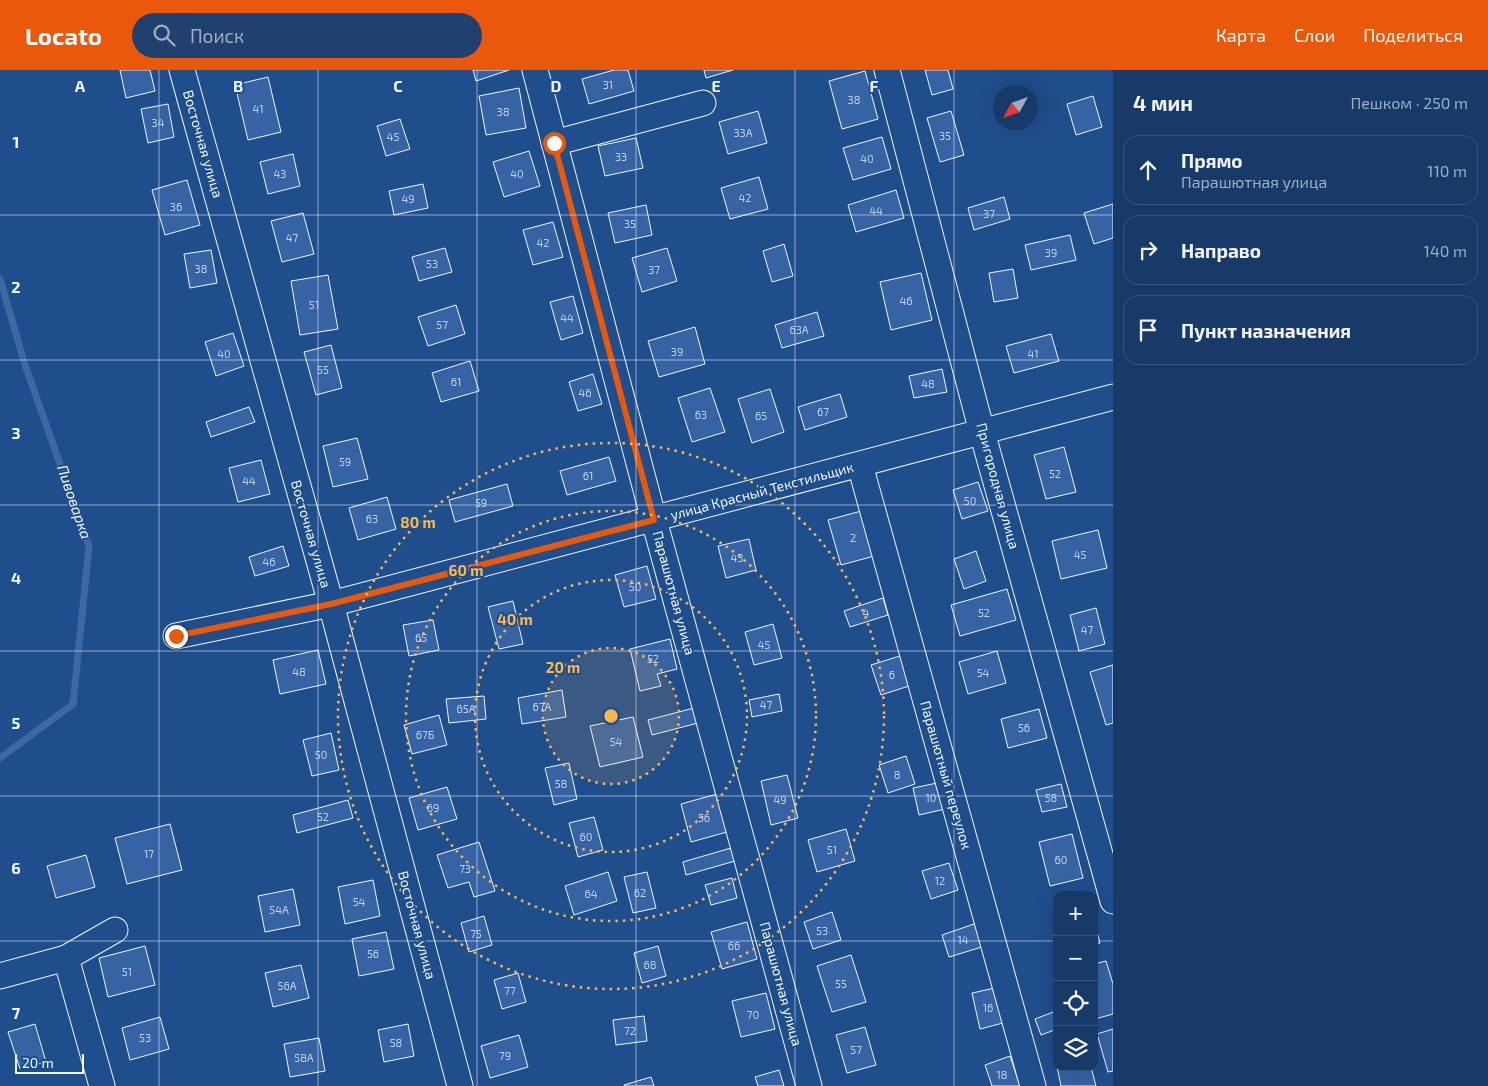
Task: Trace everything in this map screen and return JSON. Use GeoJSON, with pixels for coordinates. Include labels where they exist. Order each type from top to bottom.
{"type":"FeatureCollection","features":[{"type":"Feature","properties":{"kind":"street","name":"Восточная улица"},"geometry":{"type":"LineString","coordinates":[[182,70],[331,604],[460,1086]]}},
{"type":"Feature","properties":{"kind":"street","name":"Парашютная улица"},"geometry":{"type":"LineString","coordinates":[[535,70],[654,520],[809,1086]]}},
{"type":"Feature","properties":{"kind":"street","name":"Пригородная улица"},"geometry":{"type":"LineString","coordinates":[[887,70],[982,432],[1113,901]]}},
{"type":"Feature","properties":{"kind":"street"},"geometry":{"type":"LineString","coordinates":[[554,143],[703,103]]}},
{"type":"Feature","properties":{"kind":"street","name":"улица Красный Текстильщик"},"geometry":{"type":"LineString","coordinates":[[176,636],[331,604],[1113,397]]}},
{"type":"Feature","properties":{"kind":"street","name":"Парашютный переулок"},"geometry":{"type":"LineString","coordinates":[[860,465],[1033,1086]]}},
{"type":"Feature","properties":{"kind":"street"},"geometry":{"type":"LineString","coordinates":[[0,976],[66,958],[116,930]]}},
{"type":"Feature","properties":{"kind":"street"},"geometry":{"type":"LineString","coordinates":[[66,958],[102,1086]]}},
{"type":"Feature","properties":{"kind":"building"},"geometry":{"type":"Polygon","coordinates":[[[120,70],[150,70],[155,91],[126,98],[120,70]]]}},
{"type":"Feature","properties":{"kind":"building"},"geometry":{"type":"Polygon","coordinates":[[[473,70],[509,70],[476,81],[473,70]]]}},
{"type":"Feature","properties":{"kind":"building"},"geometry":{"type":"Polygon","coordinates":[[[614,70],[628,70],[634,91],[589,104],[582,79],[614,70]]]}},
{"type":"Feature","properties":{"kind":"building"},"geometry":{"type":"Polygon","coordinates":[[[704,70],[733,70],[706,78],[704,70]]]}},
{"type":"Feature","properties":{"kind":"building"},"geometry":{"type":"Polygon","coordinates":[[[925,70],[948,70],[953,89],[932,95],[925,70]]]}},
{"type":"Feature","properties":{"kind":"building"},"geometry":{"type":"Polygon","coordinates":[[[865,71],[878,119],[842,129],[829,81],[865,71]]]}},
{"type":"Feature","properties":{"kind":"building"},"geometry":{"type":"Polygon","coordinates":[[[268,77],[281,132],[248,140],[235,85],[268,77]]]}},
{"type":"Feature","properties":{"kind":"building"},"geometry":{"type":"Polygon","coordinates":[[[519,88],[526,128],[486,135],[479,96],[519,88]]]}},
{"type":"Feature","properties":{"kind":"building"},"geometry":{"type":"Polygon","coordinates":[[[1093,96],[1102,127],[1076,135],[1067,104],[1093,96]]]}},
{"type":"Feature","properties":{"kind":"building"},"geometry":{"type":"Polygon","coordinates":[[[168,104],[174,137],[148,143],[141,109],[168,104]]]}},
{"type":"Feature","properties":{"kind":"building"},"geometry":{"type":"Polygon","coordinates":[[[758,111],[767,143],[728,154],[719,122],[758,111]]]}},
{"type":"Feature","properties":{"kind":"building"},"geometry":{"type":"Polygon","coordinates":[[[951,111],[964,155],[940,162],[927,118],[951,111]]]}},
{"type":"Feature","properties":{"kind":"building"},"geometry":{"type":"Polygon","coordinates":[[[400,119],[410,149],[386,156],[377,126],[400,119]]]}},
{"type":"Feature","properties":{"kind":"building"},"geometry":{"type":"Polygon","coordinates":[[[882,137],[891,169],[853,180],[843,148],[882,137]]]}},
{"type":"Feature","properties":{"kind":"building"},"geometry":{"type":"Polygon","coordinates":[[[636,138],[643,168],[605,176],[598,146],[636,138]]]}},
{"type":"Feature","properties":{"kind":"building"},"geometry":{"type":"Polygon","coordinates":[[[529,151],[540,186],[504,197],[493,162],[529,151]]]}},
{"type":"Feature","properties":{"kind":"building"},"geometry":{"type":"Polygon","coordinates":[[[293,154],[300,186],[268,194],[260,162],[293,154]]]}},
{"type":"Feature","properties":{"kind":"building"},"geometry":{"type":"Polygon","coordinates":[[[759,177],[768,209],[730,219],[721,188],[759,177]]]}},
{"type":"Feature","properties":{"kind":"building"},"geometry":{"type":"Polygon","coordinates":[[[187,180],[200,225],[165,235],[152,190],[187,180]]]}},
{"type":"Feature","properties":{"kind":"building"},"geometry":{"type":"Polygon","coordinates":[[[423,184],[428,208],[394,215],[389,191],[423,184]]]}},
{"type":"Feature","properties":{"kind":"building"},"geometry":{"type":"Polygon","coordinates":[[[896,190],[904,218],[856,232],[848,205],[896,190]]]}},
{"type":"Feature","properties":{"kind":"building"},"geometry":{"type":"Polygon","coordinates":[[[1004,197],[1010,219],[974,230],[968,208],[1004,197]]]}},
{"type":"Feature","properties":{"kind":"building"},"geometry":{"type":"Polygon","coordinates":[[[1113,204],[1113,238],[1094,244],[1084,213],[1113,204]]]}},
{"type":"Feature","properties":{"kind":"building"},"geometry":{"type":"Polygon","coordinates":[[[646,205],[652,235],[615,243],[608,213],[646,205]]]}},
{"type":"Feature","properties":{"kind":"building"},"geometry":{"type":"Polygon","coordinates":[[[303,213],[314,254],[282,262],[271,221],[303,213]]]}},
{"type":"Feature","properties":{"kind":"building"},"geometry":{"type":"Polygon","coordinates":[[[553,222],[563,257],[533,265],[523,230],[553,222]]]}},
{"type":"Feature","properties":{"kind":"building"},"geometry":{"type":"Polygon","coordinates":[[[1070,235],[1076,260],[1031,270],[1025,245],[1070,235]]]}},
{"type":"Feature","properties":{"kind":"building"},"geometry":{"type":"Polygon","coordinates":[[[784,244],[793,276],[772,282],[763,251],[784,244]]]}},
{"type":"Feature","properties":{"kind":"building"},"geometry":{"type":"Polygon","coordinates":[[[445,248],[452,272],[419,281],[412,257],[445,248]]]}},
{"type":"Feature","properties":{"kind":"building"},"geometry":{"type":"Polygon","coordinates":[[[667,248],[677,281],[642,292],[632,258],[667,248]]]}},
{"type":"Feature","properties":{"kind":"building"},"geometry":{"type":"Polygon","coordinates":[[[211,250],[217,283],[190,288],[184,254],[211,250]]]}},
{"type":"Feature","properties":{"kind":"building"},"geometry":{"type":"Polygon","coordinates":[[[1013,269],[1018,298],[994,302],[989,273],[1013,269]]]}},
{"type":"Feature","properties":{"kind":"building"},"geometry":{"type":"Polygon","coordinates":[[[921,273],[932,320],[891,330],[880,282],[921,273]]]}},
{"type":"Feature","properties":{"kind":"building"},"geometry":{"type":"Polygon","coordinates":[[[328,275],[338,329],[300,335],[291,281],[328,275]]]}},
{"type":"Feature","properties":{"kind":"building"},"geometry":{"type":"Polygon","coordinates":[[[573,296],[583,333],[561,340],[550,302],[573,296]]]}},
{"type":"Feature","properties":{"kind":"building"},"geometry":{"type":"Polygon","coordinates":[[[456,305],[465,334],[428,346],[418,317],[456,305]]]}},
{"type":"Feature","properties":{"kind":"building"},"geometry":{"type":"Polygon","coordinates":[[[817,312],[824,336],[782,348],[775,325],[817,312]]]}},
{"type":"Feature","properties":{"kind":"building"},"geometry":{"type":"Polygon","coordinates":[[[695,327],[705,364],[659,377],[648,341],[695,327]]]}},
{"type":"Feature","properties":{"kind":"building"},"geometry":{"type":"Polygon","coordinates":[[[233,333],[244,366],[216,376],[205,342],[233,333]]]}},
{"type":"Feature","properties":{"kind":"building"},"geometry":{"type":"Polygon","coordinates":[[[1051,334],[1059,361],[1014,373],[1006,346],[1051,334]]]}},
{"type":"Feature","properties":{"kind":"building"},"geometry":{"type":"Polygon","coordinates":[[[331,345],[342,388],[316,395],[304,352],[331,345]]]}},
{"type":"Feature","properties":{"kind":"building"},"geometry":{"type":"Polygon","coordinates":[[[470,361],[479,391],[441,402],[432,373],[470,361]]]}},
{"type":"Feature","properties":{"kind":"building"},"geometry":{"type":"Polygon","coordinates":[[[942,369],[947,392],[914,398],[909,376],[942,369]]]}},
{"type":"Feature","properties":{"kind":"building"},"geometry":{"type":"Polygon","coordinates":[[[593,374],[602,404],[578,411],[569,382],[593,374]]]}},
{"type":"Feature","properties":{"kind":"building"},"geometry":{"type":"Polygon","coordinates":[[[710,388],[725,432],[692,442],[678,398],[710,388]]]}},
{"type":"Feature","properties":{"kind":"building"},"geometry":{"type":"Polygon","coordinates":[[[770,389],[784,432],[752,443],[738,399],[770,389]]]}},
{"type":"Feature","properties":{"kind":"building"},"geometry":{"type":"Polygon","coordinates":[[[840,394],[847,417],[805,430],[798,407],[840,394]]]}},
{"type":"Feature","properties":{"kind":"building"},"geometry":{"type":"Polygon","coordinates":[[[249,407],[255,422],[211,437],[206,422],[249,407]]]}},
{"type":"Feature","properties":{"kind":"building"},"geometry":{"type":"Polygon","coordinates":[[[357,438],[368,479],[333,487],[323,446],[357,438]]]}},
{"type":"Feature","properties":{"kind":"building"},"geometry":{"type":"Polygon","coordinates":[[[1064,447],[1076,492],[1046,499],[1034,455],[1064,447]]]}},
{"type":"Feature","properties":{"kind":"building"},"geometry":{"type":"Polygon","coordinates":[[[609,457],[616,481],[567,495],[560,471],[609,457]]]}},
{"type":"Feature","properties":{"kind":"building"},"geometry":{"type":"Polygon","coordinates":[[[261,460],[270,494],[238,502],[229,468],[261,460]]]}},
{"type":"Feature","properties":{"kind":"building"},"geometry":{"type":"Polygon","coordinates":[[[978,482],[988,511],[962,519],[953,490],[978,482]]]}},
{"type":"Feature","properties":{"kind":"building"},"geometry":{"type":"Polygon","coordinates":[[[507,484],[513,506],[455,522],[449,500],[507,484]]]}},
{"type":"Feature","properties":{"kind":"building"},"geometry":{"type":"Polygon","coordinates":[[[387,497],[396,529],[358,540],[349,508],[387,497]]]}},
{"type":"Feature","properties":{"kind":"building"},"geometry":{"type":"Polygon","coordinates":[[[865,510],[878,555],[841,565],[828,520],[865,510]]]}},
{"type":"Feature","properties":{"kind":"building"},"geometry":{"type":"Polygon","coordinates":[[[1098,530],[1107,568],[1061,579],[1052,541],[1098,530]]]}},
{"type":"Feature","properties":{"kind":"building"},"geometry":{"type":"Polygon","coordinates":[[[749,539],[756,570],[726,578],[718,546],[749,539]]]}},
{"type":"Feature","properties":{"kind":"building"},"geometry":{"type":"Polygon","coordinates":[[[283,546],[289,566],[255,576],[249,557],[283,546]]]}},
{"type":"Feature","properties":{"kind":"building"},"geometry":{"type":"Polygon","coordinates":[[[976,551],[986,581],[964,589],[954,559],[976,551]]]}},
{"type":"Feature","properties":{"kind":"building"},"geometry":{"type":"Polygon","coordinates":[[[647,566],[656,599],[624,607],[615,575],[647,566]]]}},
{"type":"Feature","properties":{"kind":"building"},"geometry":{"type":"Polygon","coordinates":[[[1007,589],[1016,620],[960,636],[951,605],[1007,589]]]}},
{"type":"Feature","properties":{"kind":"building"},"geometry":{"type":"Polygon","coordinates":[[[883,598],[888,615],[850,627],[844,611],[883,598]]]}},
{"type":"Feature","properties":{"kind":"building"},"geometry":{"type":"Polygon","coordinates":[[[513,601],[523,644],[499,649],[488,607],[513,601]]]}},
{"type":"Feature","properties":{"kind":"building"},"geometry":{"type":"Polygon","coordinates":[[[1096,608],[1105,644],[1079,651],[1070,615],[1096,608]]]}},
{"type":"Feature","properties":{"kind":"building"},"geometry":{"type":"Polygon","coordinates":[[[433,620],[439,650],[409,656],[403,625],[433,620]]]}},
{"type":"Feature","properties":{"kind":"building"},"geometry":{"type":"Polygon","coordinates":[[[773,624],[782,658],[754,665],[745,632],[773,624]]]}},
{"type":"Feature","properties":{"kind":"building"},"geometry":{"type":"Polygon","coordinates":[[[670,639],[677,669],[657,674],[661,686],[640,691],[630,649],[670,639]]]}},
{"type":"Feature","properties":{"kind":"building"},"geometry":{"type":"Polygon","coordinates":[[[318,650],[326,684],[280,694],[273,660],[318,650]]]}},
{"type":"Feature","properties":{"kind":"building"},"geometry":{"type":"Polygon","coordinates":[[[997,651],[1006,683],[968,694],[959,662],[997,651]]]}},
{"type":"Feature","properties":{"kind":"building"},"geometry":{"type":"Polygon","coordinates":[[[903,655],[912,685],[881,695],[871,665],[903,655]]]}},
{"type":"Feature","properties":{"kind":"building"},"geometry":{"type":"Polygon","coordinates":[[[1113,665],[1113,723],[1106,725],[1090,672],[1113,665]]]}},
{"type":"Feature","properties":{"kind":"building"},"geometry":{"type":"Polygon","coordinates":[[[562,690],[566,717],[522,724],[518,698],[562,690]]]}},
{"type":"Feature","properties":{"kind":"building"},"geometry":{"type":"Polygon","coordinates":[[[779,694],[782,711],[752,717],[749,700],[779,694]]]}},
{"type":"Feature","properties":{"kind":"building"},"geometry":{"type":"Polygon","coordinates":[[[484,696],[486,719],[449,723],[446,699],[484,696]]]}},
{"type":"Feature","properties":{"kind":"building"},"geometry":{"type":"Polygon","coordinates":[[[694,708],[698,723],[652,735],[648,720],[694,708]]]}},
{"type":"Feature","properties":{"kind":"building"},"geometry":{"type":"Polygon","coordinates":[[[1039,709],[1047,738],[1008,748],[1001,719],[1039,709]]]}},
{"type":"Feature","properties":{"kind":"building"},"geometry":{"type":"Polygon","coordinates":[[[439,715],[447,745],[412,754],[404,725],[439,715]]]}},
{"type":"Feature","properties":{"kind":"building"},"geometry":{"type":"Polygon","coordinates":[[[633,717],[643,757],[600,767],[590,726],[633,717]]]}},
{"type":"Feature","properties":{"kind":"building"},"geometry":{"type":"Polygon","coordinates":[[[331,733],[339,770],[312,776],[303,740],[331,733]]]}},
{"type":"Feature","properties":{"kind":"building"},"geometry":{"type":"Polygon","coordinates":[[[906,756],[915,784],[888,793],[879,765],[906,756]]]}},
{"type":"Feature","properties":{"kind":"building"},"geometry":{"type":"Polygon","coordinates":[[[569,763],[577,799],[554,805],[545,768],[569,763]]]}},
{"type":"Feature","properties":{"kind":"building"},"geometry":{"type":"Polygon","coordinates":[[[787,775],[798,818],[771,825],[761,781],[787,775]]]}},
{"type":"Feature","properties":{"kind":"building"},"geometry":{"type":"Polygon","coordinates":[[[942,782],[949,808],[919,815],[913,788],[942,782]]]}},
{"type":"Feature","properties":{"kind":"building"},"geometry":{"type":"Polygon","coordinates":[[[1061,784],[1067,807],[1042,812],[1036,790],[1061,784]]]}},
{"type":"Feature","properties":{"kind":"building"},"geometry":{"type":"Polygon","coordinates":[[[447,787],[457,819],[418,830],[409,798],[447,787]]]}},
{"type":"Feature","properties":{"kind":"building"},"geometry":{"type":"Polygon","coordinates":[[[717,794],[727,832],[691,842],[681,804],[717,794]]]}},
{"type":"Feature","properties":{"kind":"building"},"geometry":{"type":"Polygon","coordinates":[[[348,800],[353,818],[297,833],[293,815],[348,800]]]}},
{"type":"Feature","properties":{"kind":"building"},"geometry":{"type":"Polygon","coordinates":[[[594,817],[603,850],[578,857],[569,823],[594,817]]]}},
{"type":"Feature","properties":{"kind":"building"},"geometry":{"type":"Polygon","coordinates":[[[170,824],[182,870],[127,884],[115,838],[170,824]]]}},
{"type":"Feature","properties":{"kind":"building"},"geometry":{"type":"Polygon","coordinates":[[[846,829],[855,861],[817,872],[808,840],[846,829]]]}},
{"type":"Feature","properties":{"kind":"building"},"geometry":{"type":"Polygon","coordinates":[[[1072,834],[1083,878],[1050,886],[1039,842],[1072,834]]]}},
{"type":"Feature","properties":{"kind":"building"},"geometry":{"type":"Polygon","coordinates":[[[479,842],[495,891],[474,897],[469,882],[448,888],[437,855],[479,842]]]}},
{"type":"Feature","properties":{"kind":"building"},"geometry":{"type":"Polygon","coordinates":[[[731,848],[735,861],[686,875],[683,862],[731,848]]]}},
{"type":"Feature","properties":{"kind":"building"},"geometry":{"type":"Polygon","coordinates":[[[86,855],[95,887],[56,898],[47,866],[86,855]]]}},
{"type":"Feature","properties":{"kind":"building"},"geometry":{"type":"Polygon","coordinates":[[[949,863],[958,890],[931,899],[922,871],[949,863]]]}},
{"type":"Feature","properties":{"kind":"building"},"geometry":{"type":"Polygon","coordinates":[[[608,872],[617,901],[574,915],[565,886],[608,872]]]}},
{"type":"Feature","properties":{"kind":"building"},"geometry":{"type":"Polygon","coordinates":[[[647,872],[656,908],[633,913],[624,877],[647,872]]]}},
{"type":"Feature","properties":{"kind":"building"},"geometry":{"type":"Polygon","coordinates":[[[732,878],[737,898],[711,905],[705,885],[732,878]]]}},
{"type":"Feature","properties":{"kind":"building"},"geometry":{"type":"Polygon","coordinates":[[[373,880],[380,916],[345,924],[338,887],[373,880]]]}},
{"type":"Feature","properties":{"kind":"building"},"geometry":{"type":"Polygon","coordinates":[[[293,889],[300,925],[265,932],[258,896],[293,889]]]}},
{"type":"Feature","properties":{"kind":"building"},"geometry":{"type":"Polygon","coordinates":[[[832,912],[841,940],[813,949],[804,922],[832,912]]]}},
{"type":"Feature","properties":{"kind":"building"},"geometry":{"type":"Polygon","coordinates":[[[484,916],[492,945],[469,952],[461,923],[484,916]]]}},
{"type":"Feature","properties":{"kind":"building"},"geometry":{"type":"Polygon","coordinates":[[[747,922],[757,959],[722,969],[711,932],[747,922]]]}},
{"type":"Feature","properties":{"kind":"building"},"geometry":{"type":"Polygon","coordinates":[[[977,923],[985,946],[949,957],[942,935],[977,923]]]}},
{"type":"Feature","properties":{"kind":"building"},"geometry":{"type":"Polygon","coordinates":[[[386,932],[394,969],[359,976],[352,939],[386,932]]]}},
{"type":"Feature","properties":{"kind":"building"},"geometry":{"type":"Polygon","coordinates":[[[145,946],[155,985],[108,997],[99,958],[145,946]]]}},
{"type":"Feature","properties":{"kind":"building"},"geometry":{"type":"Polygon","coordinates":[[[658,946],[666,976],[642,983],[634,953],[658,946]]]}},
{"type":"Feature","properties":{"kind":"building"},"geometry":{"type":"Polygon","coordinates":[[[851,955],[866,1002],[832,1012],[817,966],[851,955]]]}},
{"type":"Feature","properties":{"kind":"building"},"geometry":{"type":"Polygon","coordinates":[[[1106,961],[1113,984],[1113,1014],[1098,1018],[1098,981],[1098,963],[1106,961]]]}},
{"type":"Feature","properties":{"kind":"building"},"geometry":{"type":"Polygon","coordinates":[[[301,965],[309,998],[273,1007],[265,973],[301,965]]]}},
{"type":"Feature","properties":{"kind":"building"},"geometry":{"type":"Polygon","coordinates":[[[518,973],[526,1002],[502,1009],[494,980],[518,973]]]}},
{"type":"Feature","properties":{"kind":"building"},"geometry":{"type":"Polygon","coordinates":[[[995,988],[1003,1023],[980,1029],[972,993],[995,988]]]}},
{"type":"Feature","properties":{"kind":"building"},"geometry":{"type":"Polygon","coordinates":[[[766,993],[775,1029],[741,1037],[732,1001],[766,993]]]}},
{"type":"Feature","properties":{"kind":"building"},"geometry":{"type":"Polygon","coordinates":[[[1053,1012],[1053,1030],[1041,1035],[1035,1019],[1053,1012]]]}},
{"type":"Feature","properties":{"kind":"building"},"geometry":{"type":"Polygon","coordinates":[[[644,1016],[647,1041],[616,1045],[613,1020],[644,1016]]]}},
{"type":"Feature","properties":{"kind":"building"},"geometry":{"type":"Polygon","coordinates":[[[160,1017],[169,1049],[130,1060],[122,1028],[160,1017]]]}},
{"type":"Feature","properties":{"kind":"building"},"geometry":{"type":"Polygon","coordinates":[[[35,1024],[46,1062],[20,1069],[8,1032],[35,1024]]]}},
{"type":"Feature","properties":{"kind":"building"},"geometry":{"type":"Polygon","coordinates":[[[408,1024],[414,1056],[384,1062],[378,1030],[408,1024]]]}},
{"type":"Feature","properties":{"kind":"building"},"geometry":{"type":"Polygon","coordinates":[[[865,1027],[876,1065],[847,1073],[836,1035],[865,1027]]]}},
{"type":"Feature","properties":{"kind":"building"},"geometry":{"type":"Polygon","coordinates":[[[1113,1029],[1113,1071],[1108,1072],[1098,1034],[1113,1029]]]}},
{"type":"Feature","properties":{"kind":"building"},"geometry":{"type":"Polygon","coordinates":[[[519,1035],[528,1067],[490,1078],[481,1046],[519,1035]]]}},
{"type":"Feature","properties":{"kind":"building"},"geometry":{"type":"Polygon","coordinates":[[[319,1038],[325,1071],[290,1077],[284,1044],[319,1038]]]}},
{"type":"Feature","properties":{"kind":"building"},"geometry":{"type":"Polygon","coordinates":[[[1010,1056],[1020,1086],[992,1086],[985,1065],[1010,1056]]]}},
{"type":"Feature","properties":{"kind":"building"},"geometry":{"type":"Polygon","coordinates":[[[779,1070],[784,1086],[758,1086],[755,1077],[779,1070]]]}},
{"type":"Feature","properties":{"kind":"building"},"geometry":{"type":"Polygon","coordinates":[[[1058,1071],[1092,1071],[1096,1086],[1061,1086],[1058,1071]]]}},
{"type":"Feature","properties":{"kind":"building"},"geometry":{"type":"Polygon","coordinates":[[[651,1077],[654,1086],[624,1086],[624,1085],[651,1077]]]}},
{"type":"Feature","properties":{"kind":"waterway","name":"Пивоварка"},"geometry":{"type":"LineString","coordinates":[[0,279],[25,365],[89,546],[73,704],[0,758]]}},
{"type":"Feature","properties":{"kind":"route"},"geometry":{"type":"LineString","coordinates":[[176,636],[331,604],[654,520],[554,143]]}}]}
